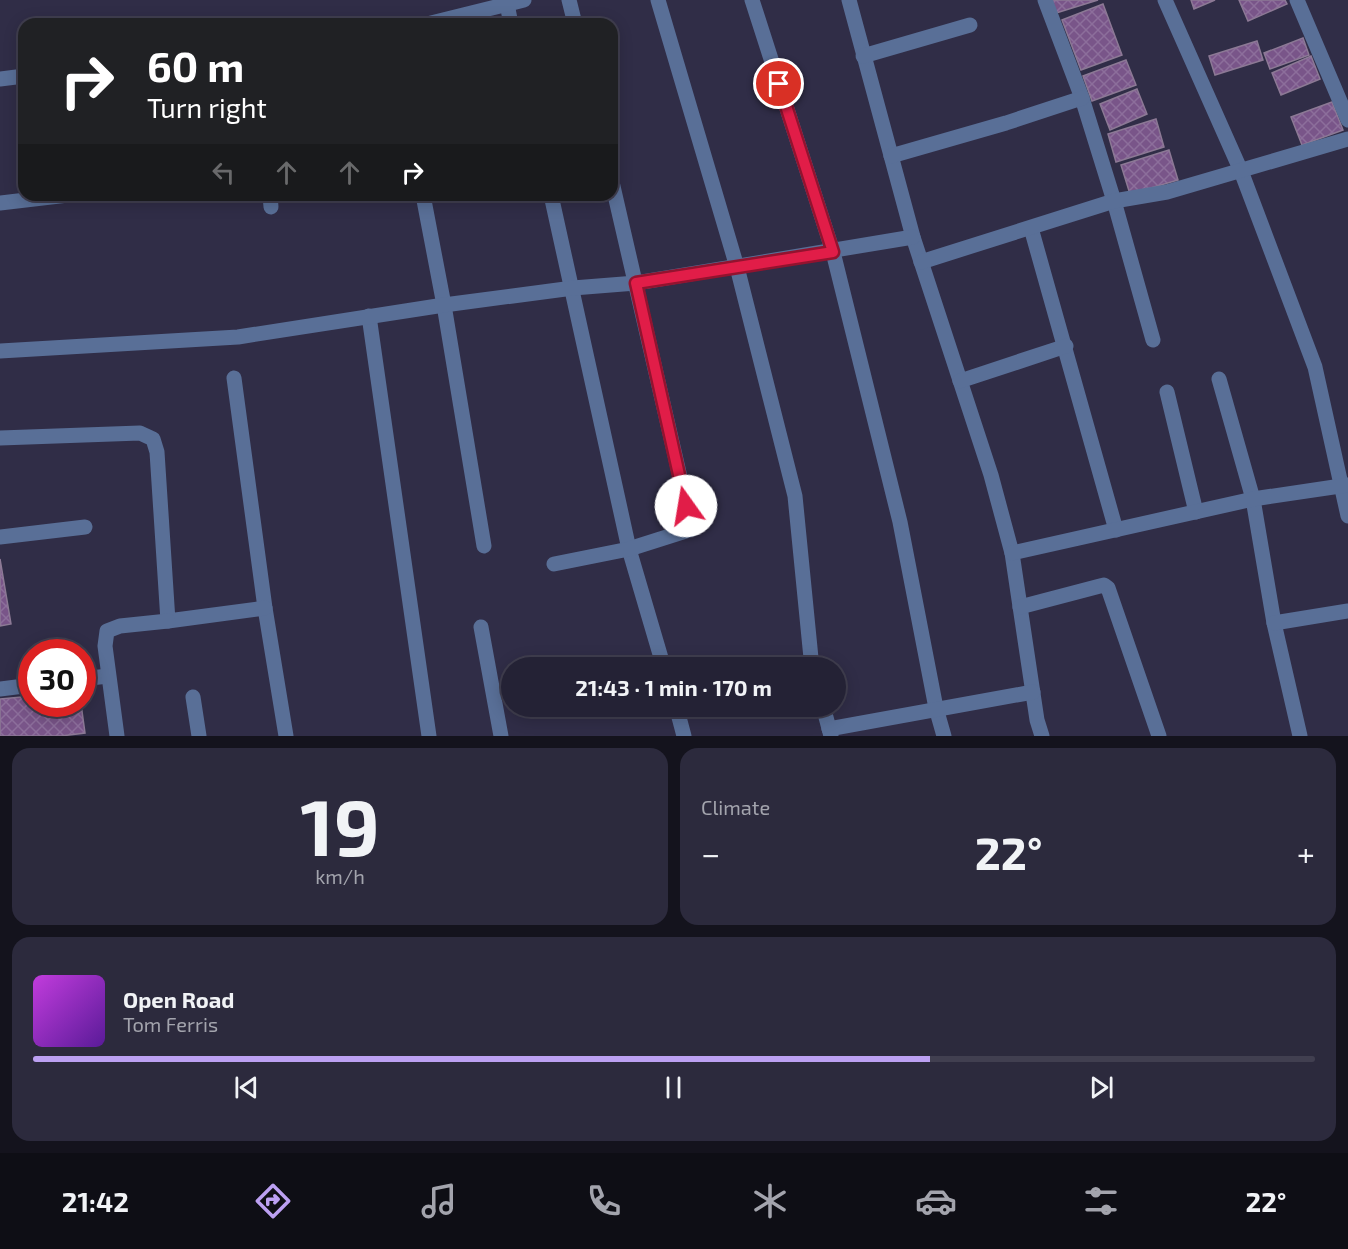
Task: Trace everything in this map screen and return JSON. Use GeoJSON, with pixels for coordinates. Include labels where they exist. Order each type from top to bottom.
{"type":"FeatureCollection","features":[{"type":"Feature","properties":{"kind":"street"},"geometry":{"type":"LineString","coordinates":[[451,18],[524,0]]}},
{"type":"Feature","properties":{"kind":"street"},"geometry":{"type":"LineString","coordinates":[[569,0],[573,18]]}},
{"type":"Feature","properties":{"kind":"street"},"geometry":{"type":"LineString","coordinates":[[658,0],[737,267],[795,496],[811,657]]}},
{"type":"Feature","properties":{"kind":"street"},"geometry":{"type":"LineString","coordinates":[[752,0],[833,252],[900,522],[936,708],[944,736]]}},
{"type":"Feature","properties":{"kind":"street"},"geometry":{"type":"LineString","coordinates":[[849,0],[913,237],[991,475],[1012,553],[1036,720],[1042,736]]}},
{"type":"Feature","properties":{"kind":"street"},"geometry":{"type":"LineString","coordinates":[[1045,0],[1082,98],[1153,340]]}},
{"type":"Feature","properties":{"kind":"street"},"geometry":{"type":"LineString","coordinates":[[1165,0],[1241,171],[1315,367],[1344,486],[1348,516]]}},
{"type":"Feature","properties":{"kind":"street"},"geometry":{"type":"LineString","coordinates":[[1296,0],[1348,120]]}},
{"type":"Feature","properties":{"kind":"street"},"geometry":{"type":"LineString","coordinates":[[507,4],[510,18]]}},
{"type":"Feature","properties":{"kind":"street"},"geometry":{"type":"LineString","coordinates":[[863,56],[970,25]]}},
{"type":"Feature","properties":{"kind":"street"},"geometry":{"type":"LineString","coordinates":[[0,79],[18,77]]}},
{"type":"Feature","properties":{"kind":"street"},"geometry":{"type":"LineString","coordinates":[[891,156],[1006,123],[1082,98]]}},
{"type":"Feature","properties":{"kind":"street"},"geometry":{"type":"LineString","coordinates":[[921,262],[1114,201],[1167,192],[1348,139]]}},
{"type":"Feature","properties":{"kind":"street"},"geometry":{"type":"LineString","coordinates":[[0,203],[18,201]]}},
{"type":"Feature","properties":{"kind":"street"},"geometry":{"type":"LineString","coordinates":[[424,201],[484,546]]}},
{"type":"Feature","properties":{"kind":"street"},"geometry":{"type":"LineString","coordinates":[[552,201],[629,549],[661,657]]}},
{"type":"Feature","properties":{"kind":"street"},"geometry":{"type":"LineString","coordinates":[[554,564],[629,549],[692,529],[617,201]]}},
{"type":"Feature","properties":{"kind":"street"},"geometry":{"type":"LineString","coordinates":[[1031,228],[1116,530]]}},
{"type":"Feature","properties":{"kind":"street"},"geometry":{"type":"LineString","coordinates":[[0,351],[238,337],[444,305],[573,288],[636,283],[913,237]]}},
{"type":"Feature","properties":{"kind":"street"},"geometry":{"type":"LineString","coordinates":[[369,316],[429,736]]}},
{"type":"Feature","properties":{"kind":"street"},"geometry":{"type":"LineString","coordinates":[[960,381],[1066,346]]}},
{"type":"Feature","properties":{"kind":"street"},"geometry":{"type":"LineString","coordinates":[[234,378],[265,608],[286,736]]}},
{"type":"Feature","properties":{"kind":"street"},"geometry":{"type":"LineString","coordinates":[[1219,379],[1253,498],[1274,623],[1300,736]]}},
{"type":"Feature","properties":{"kind":"street"},"geometry":{"type":"LineString","coordinates":[[1167,392],[1196,512]]}},
{"type":"Feature","properties":{"kind":"street"},"geometry":{"type":"LineString","coordinates":[[0,438],[140,433],[153,439],[157,452],[168,621]]}},
{"type":"Feature","properties":{"kind":"street"},"geometry":{"type":"LineString","coordinates":[[1012,553],[1253,498],[1344,486]]}},
{"type":"Feature","properties":{"kind":"street"},"geometry":{"type":"LineString","coordinates":[[0,537],[85,527]]}},
{"type":"Feature","properties":{"kind":"street"},"geometry":{"type":"LineString","coordinates":[[1020,607],[1104,585],[1108,588],[1159,736]]}},
{"type":"Feature","properties":{"kind":"street"},"geometry":{"type":"LineString","coordinates":[[117,736],[105,645],[107,631],[120,626],[265,608]]}},
{"type":"Feature","properties":{"kind":"street"},"geometry":{"type":"LineString","coordinates":[[1274,623],[1348,611]]}},
{"type":"Feature","properties":{"kind":"street"},"geometry":{"type":"LineString","coordinates":[[481,627],[501,736]]}},
{"type":"Feature","properties":{"kind":"street"},"geometry":{"type":"LineString","coordinates":[[96,677],[108,676]]}},
{"type":"Feature","properties":{"kind":"street"},"geometry":{"type":"LineString","coordinates":[[0,689],[18,687]]}},
{"type":"Feature","properties":{"kind":"street"},"geometry":{"type":"LineString","coordinates":[[826,717],[830,732],[936,708],[1033,692]]}},
{"type":"Feature","properties":{"kind":"street"},"geometry":{"type":"LineString","coordinates":[[193,697],[199,736]]}},
{"type":"Feature","properties":{"kind":"street"},"geometry":{"type":"LineString","coordinates":[[679,717],[684,736]]}},
{"type":"Feature","properties":{"kind":"building"},"geometry":{"type":"Polygon","coordinates":[[[1052,0],[1098,0],[1056,13],[1052,0]]]}},
{"type":"Feature","properties":{"kind":"building"},"geometry":{"type":"Polygon","coordinates":[[[1191,0],[1215,0],[1194,9],[1191,0]]]}},
{"type":"Feature","properties":{"kind":"building"},"geometry":{"type":"Polygon","coordinates":[[[1239,0],[1285,0],[1287,4],[1248,21],[1239,0]]]}},
{"type":"Feature","properties":{"kind":"building"},"geometry":{"type":"Polygon","coordinates":[[[1103,4],[1122,55],[1081,70],[1062,20],[1103,4]]]}},
{"type":"Feature","properties":{"kind":"building"},"geometry":{"type":"Polygon","coordinates":[[[1303,38],[1309,55],[1270,69],[1264,53],[1303,38]]]}},
{"type":"Feature","properties":{"kind":"building"},"geometry":{"type":"Polygon","coordinates":[[[1257,41],[1263,60],[1215,75],[1209,56],[1257,41]]]}},
{"type":"Feature","properties":{"kind":"building"},"geometry":{"type":"Polygon","coordinates":[[[1311,56],[1320,79],[1281,95],[1272,73],[1311,56]]]}},
{"type":"Feature","properties":{"kind":"building"},"geometry":{"type":"Polygon","coordinates":[[[1126,60],[1136,85],[1092,101],[1083,76],[1126,60]]]}},
{"type":"Feature","properties":{"kind":"building"},"geometry":{"type":"Polygon","coordinates":[[[1137,89],[1147,114],[1110,130],[1100,104],[1137,89]]]}},
{"type":"Feature","properties":{"kind":"building"},"geometry":{"type":"Polygon","coordinates":[[[1332,102],[1343,130],[1302,145],[1291,117],[1332,102]]]}},
{"type":"Feature","properties":{"kind":"building"},"geometry":{"type":"Polygon","coordinates":[[[1156,119],[1164,147],[1116,162],[1108,134],[1156,119]]]}},
{"type":"Feature","properties":{"kind":"building"},"geometry":{"type":"Polygon","coordinates":[[[1169,150],[1178,180],[1130,194],[1121,165],[1169,150]]]}},
{"type":"Feature","properties":{"kind":"building"},"geometry":{"type":"Polygon","coordinates":[[[0,559],[11,624],[0,626],[0,559]]]}},
{"type":"Feature","properties":{"kind":"building"},"geometry":{"type":"Polygon","coordinates":[[[18,697],[18,717],[83,717],[85,733],[61,736],[0,736],[0,699],[18,697]]]}},
{"type":"Feature","properties":{"kind":"route"},"geometry":{"type":"LineString","coordinates":[[686,506],[636,283],[833,252],[779,84]]}}]}
